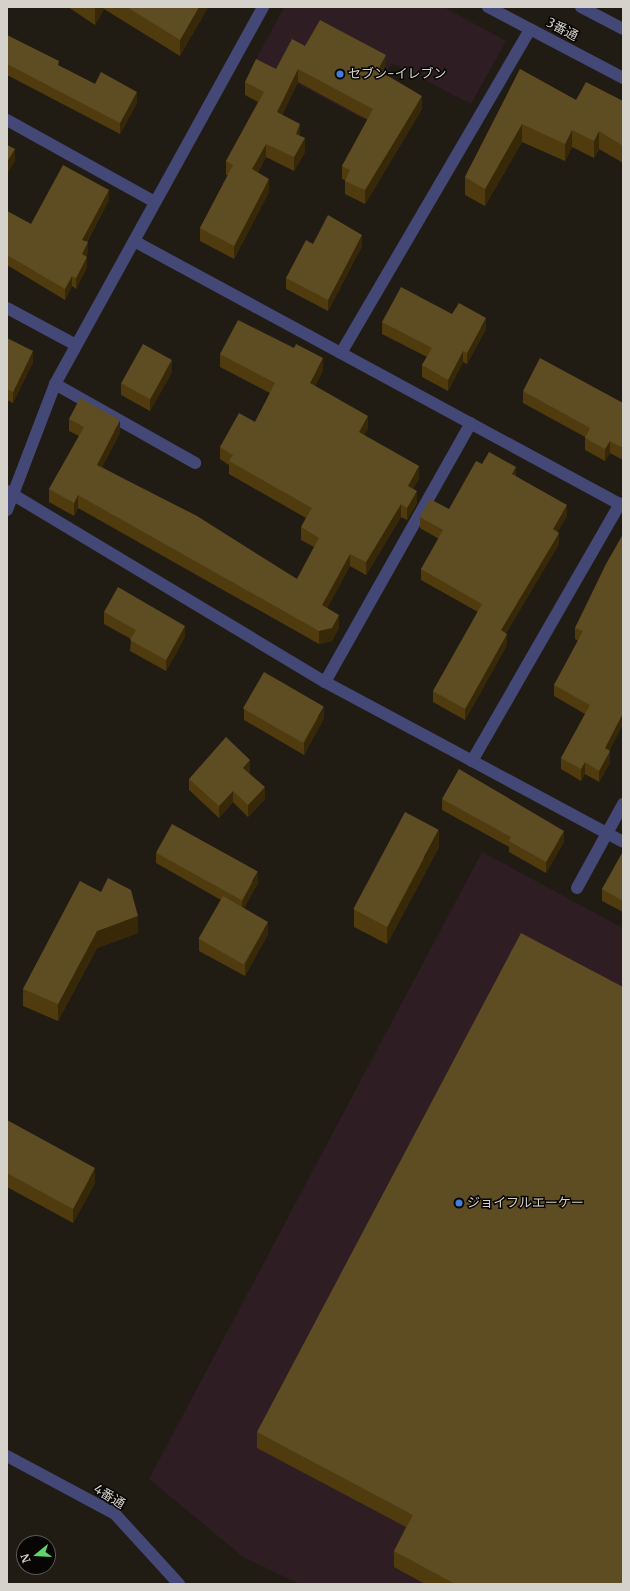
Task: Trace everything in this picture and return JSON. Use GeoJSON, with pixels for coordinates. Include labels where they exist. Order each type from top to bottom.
{"type":"FeatureCollection","features":[{"type":"Feature","properties":{"kind":"street"},"geometry":{"type":"LineString","coordinates":[[7,510],[11,493],[55,384],[263,7]]}},
{"type":"Feature","properties":{"kind":"street","name":"3番通"},"geometry":{"type":"LineString","coordinates":[[488,7],[623,78]]}},
{"type":"Feature","properties":{"kind":"street"},"geometry":{"type":"LineString","coordinates":[[581,7],[623,29]]}},
{"type":"Feature","properties":{"kind":"street"},"geometry":{"type":"LineString","coordinates":[[341,353],[530,29]]}},
{"type":"Feature","properties":{"kind":"street"},"geometry":{"type":"LineString","coordinates":[[7,120],[155,202]]}},
{"type":"Feature","properties":{"kind":"street"},"geometry":{"type":"LineString","coordinates":[[134,241],[622,505],[472,761]]}},
{"type":"Feature","properties":{"kind":"street"},"geometry":{"type":"LineString","coordinates":[[7,308],[76,345]]}},
{"type":"Feature","properties":{"kind":"street"},"geometry":{"type":"LineString","coordinates":[[55,384],[195,463]]}},
{"type":"Feature","properties":{"kind":"street"},"geometry":{"type":"LineString","coordinates":[[325,682],[471,423]]}},
{"type":"Feature","properties":{"kind":"street"},"geometry":{"type":"LineString","coordinates":[[11,493],[325,682],[623,842]]}},
{"type":"Feature","properties":{"kind":"street"},"geometry":{"type":"LineString","coordinates":[[577,888],[623,804]]}},
{"type":"Feature","properties":{"kind":"street","name":"4番通"},"geometry":{"type":"LineString","coordinates":[[7,1456],[115,1514],[179,1584]]}},
{"type":"Feature","properties":{"kind":"shaded area"},"geometry":{"type":"Polygon","coordinates":[[[284,7],[444,7],[506,41],[471,104],[392,63],[361,118],[255,61],[284,7]]]}},
{"type":"Feature","properties":{"kind":"shaded area","name":"ジョイフルエーケー"},"geometry":{"type":"Polygon","coordinates":[[[482,852],[623,928],[623,1584],[299,1584],[242,1556],[149,1479],[482,852]]]}},
{"type":"Feature","properties":{"kind":"building"},"geometry":{"type":"Polygon","coordinates":[[[127,7],[199,7],[180,40],[127,7]]]}},
{"type":"Feature","properties":{"kind":"building"},"geometry":{"type":"Polygon","coordinates":[[[320,20],[386,55],[378,70],[422,96],[365,190],[345,181],[350,170],[342,166],[373,109],[298,69],[277,112],[300,124],[296,134],[305,138],[294,157],[266,144],[252,169],[269,179],[234,246],[200,228],[233,165],[226,161],[264,92],[245,82],[256,59],[276,69],[292,39],[305,46],[320,20]]]}},
{"type":"Feature","properties":{"kind":"building"},"geometry":{"type":"Polygon","coordinates":[[[7,35],[59,61],[58,65],[95,84],[101,72],[137,92],[120,123],[7,64],[7,35]]]}},
{"type":"Feature","properties":{"kind":"building"},"geometry":{"type":"Polygon","coordinates":[[[520,69],[576,100],[586,82],[623,101],[623,146],[599,131],[594,141],[572,130],[565,144],[522,124],[485,189],[465,177],[520,69]]]}},
{"type":"Feature","properties":{"kind":"building"},"geometry":{"type":"Polygon","coordinates":[[[7,145],[15,149],[7,162],[7,145]]]}},
{"type":"Feature","properties":{"kind":"building"},"geometry":{"type":"Polygon","coordinates":[[[63,165],[109,190],[82,240],[88,242],[82,254],[87,257],[76,278],[72,276],[65,289],[7,255],[7,211],[31,224],[63,165]]]}},
{"type":"Feature","properties":{"kind":"building"},"geometry":{"type":"Polygon","coordinates":[[[328,215],[362,235],[328,300],[286,278],[306,240],[313,244],[328,215]]]}},
{"type":"Feature","properties":{"kind":"building"},"geometry":{"type":"Polygon","coordinates":[[[401,287],[452,314],[459,303],[486,318],[467,353],[463,351],[448,380],[422,365],[432,348],[382,322],[401,287]]]}},
{"type":"Feature","properties":{"kind":"building"},"geometry":{"type":"Polygon","coordinates":[[[238,320],[294,348],[296,344],[323,358],[310,383],[368,416],[359,432],[419,466],[408,486],[417,491],[407,508],[401,504],[366,562],[350,554],[322,605],[339,615],[332,628],[319,631],[78,495],[74,503],[49,489],[84,427],[69,419],[80,398],[120,420],[97,465],[197,516],[297,579],[319,538],[301,527],[312,508],[229,461],[233,455],[220,447],[239,413],[255,422],[275,383],[220,354],[238,320]]]}},
{"type":"Feature","properties":{"kind":"building"},"geometry":{"type":"Polygon","coordinates":[[[7,338],[33,351],[13,392],[7,389],[7,338]]]}},
{"type":"Feature","properties":{"kind":"building"},"geometry":{"type":"Polygon","coordinates":[[[143,344],[172,360],[150,399],[121,383],[143,344]]]}},
{"type":"Feature","properties":{"kind":"building"},"geometry":{"type":"Polygon","coordinates":[[[540,358],[623,403],[623,448],[610,441],[605,449],[585,438],[590,428],[523,391],[540,358]]]}},
{"type":"Feature","properties":{"kind":"building"},"geometry":{"type":"Polygon","coordinates":[[[489,452],[516,467],[512,474],[567,505],[553,529],[559,533],[501,630],[507,634],[465,709],[433,691],[482,604],[421,569],[443,530],[420,517],[430,499],[449,509],[476,461],[482,464],[489,452]]]}},
{"type":"Feature","properties":{"kind":"building"},"geometry":{"type":"Polygon","coordinates":[[[622,536],[623,713],[605,748],[610,751],[599,771],[585,762],[581,769],[561,758],[590,705],[554,685],[583,631],[575,628],[606,564],[622,536]]]}},
{"type":"Feature","properties":{"kind":"building"},"geometry":{"type":"Polygon","coordinates":[[[118,587],[185,626],[166,660],[130,640],[136,630],[104,612],[118,587]]]}},
{"type":"Feature","properties":{"kind":"building"},"geometry":{"type":"Polygon","coordinates":[[[264,672],[324,706],[303,743],[243,708],[264,672]]]}},
{"type":"Feature","properties":{"kind":"building"},"geometry":{"type":"Polygon","coordinates":[[[226,737],[250,760],[243,768],[265,787],[248,805],[233,791],[219,806],[189,779],[226,737]]]}},
{"type":"Feature","properties":{"kind":"building"},"geometry":{"type":"Polygon","coordinates":[[[459,769],[564,831],[546,862],[509,841],[511,837],[442,799],[459,769]]]}},
{"type":"Feature","properties":{"kind":"building"},"geometry":{"type":"Polygon","coordinates":[[[405,812],[439,830],[387,927],[353,909],[405,812]]]}},
{"type":"Feature","properties":{"kind":"building"},"geometry":{"type":"Polygon","coordinates":[[[172,824],[258,872],[242,900],[156,853],[172,824]]]}},
{"type":"Feature","properties":{"kind":"building"},"geometry":{"type":"Polygon","coordinates":[[[622,853],[623,854],[623,901],[602,889],[622,853]]]}},
{"type":"Feature","properties":{"kind":"building"},"geometry":{"type":"Polygon","coordinates":[[[108,878],[131,890],[138,916],[97,931],[58,1004],[23,989],[80,881],[101,892],[108,878]]]}},
{"type":"Feature","properties":{"kind":"building"},"geometry":{"type":"Polygon","coordinates":[[[223,896],[268,922],[244,964],[198,938],[223,896]]]}},
{"type":"Feature","properties":{"kind":"building","name":"ジョイフルエーケー"},"geometry":{"type":"Polygon","coordinates":[[[521,933],[623,987],[623,1584],[455,1584],[394,1551],[413,1515],[257,1432],[521,933]]]}},
{"type":"Feature","properties":{"kind":"building"},"geometry":{"type":"Polygon","coordinates":[[[7,1120],[95,1168],[73,1209],[7,1173],[7,1120]]]}},
{"type":"Feature","properties":{"kind":"place","name":"セブン-イレブン"},"geometry":{"type":"Point","coordinates":[340,74]}},
{"type":"Feature","properties":{"kind":"place","name":"ジョイフルエーケー"},"geometry":{"type":"Point","coordinates":[459,1203]}}]}
